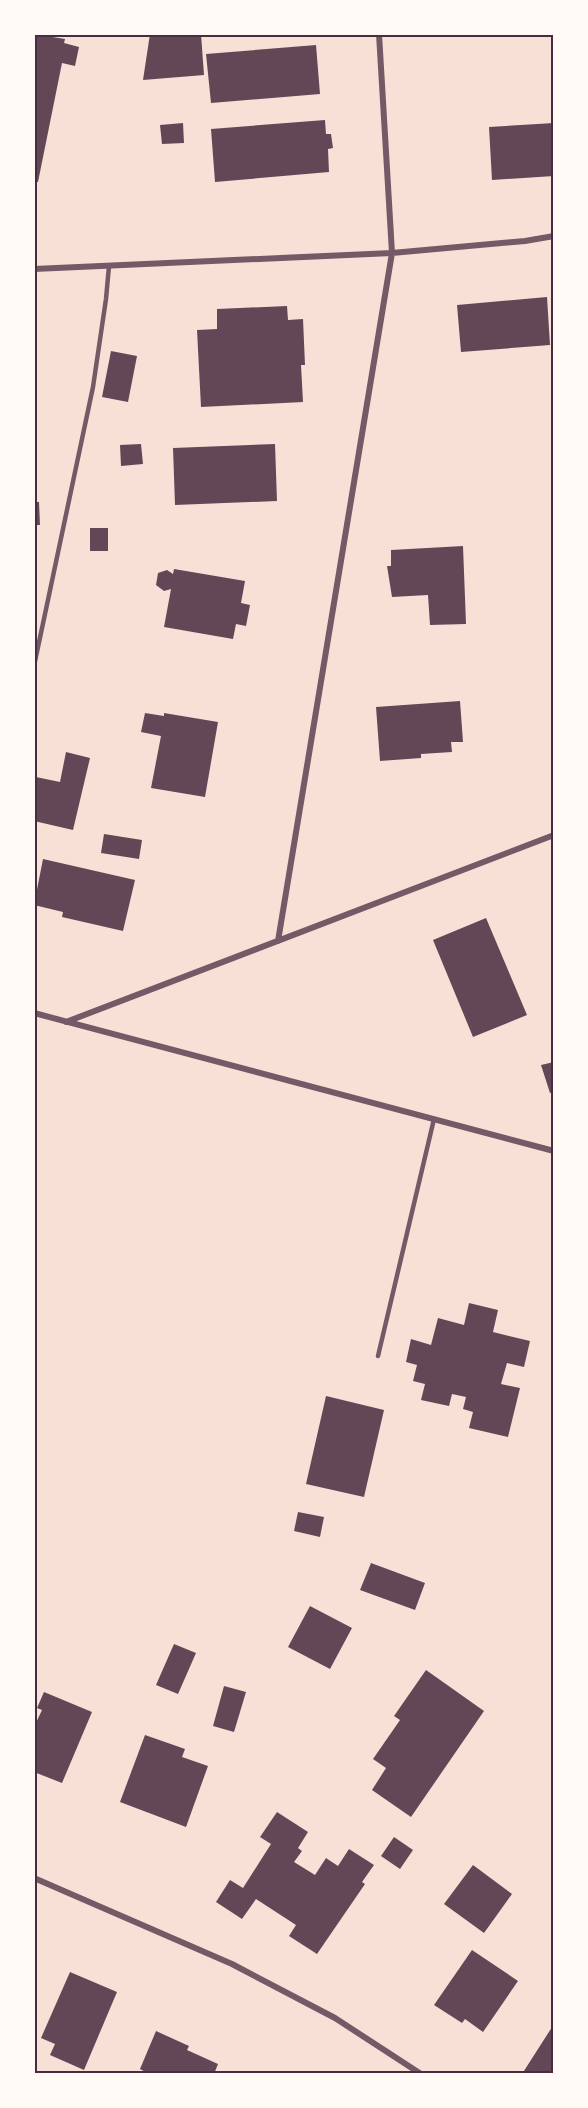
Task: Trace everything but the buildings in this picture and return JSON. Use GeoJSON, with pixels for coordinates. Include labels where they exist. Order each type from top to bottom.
{"type":"FeatureCollection","features":[{"type":"Feature","properties":{"kind":"street"},"geometry":{"type":"LineString","coordinates":[[278,941],[392,253],[379,34]]}},
{"type":"Feature","properties":{"kind":"street"},"geometry":{"type":"LineString","coordinates":[[34,269],[392,253],[525,241],[554,236]]}},
{"type":"Feature","properties":{"kind":"street"},"geometry":{"type":"LineString","coordinates":[[66,1022],[554,836]]}},
{"type":"Feature","properties":{"kind":"street"},"geometry":{"type":"LineString","coordinates":[[34,1013],[554,1151]]}},
{"type":"Feature","properties":{"kind":"street"},"geometry":{"type":"LineString","coordinates":[[34,1878],[232,1964],[335,2018],[421,2073]]}},
{"type":"Feature","properties":{"kind":"lane"},"geometry":{"type":"LineString","coordinates":[[34,666],[93,387],[109,266]]}},
{"type":"Feature","properties":{"kind":"lane"},"geometry":{"type":"LineString","coordinates":[[378,1356],[434,1119]]}}]}
